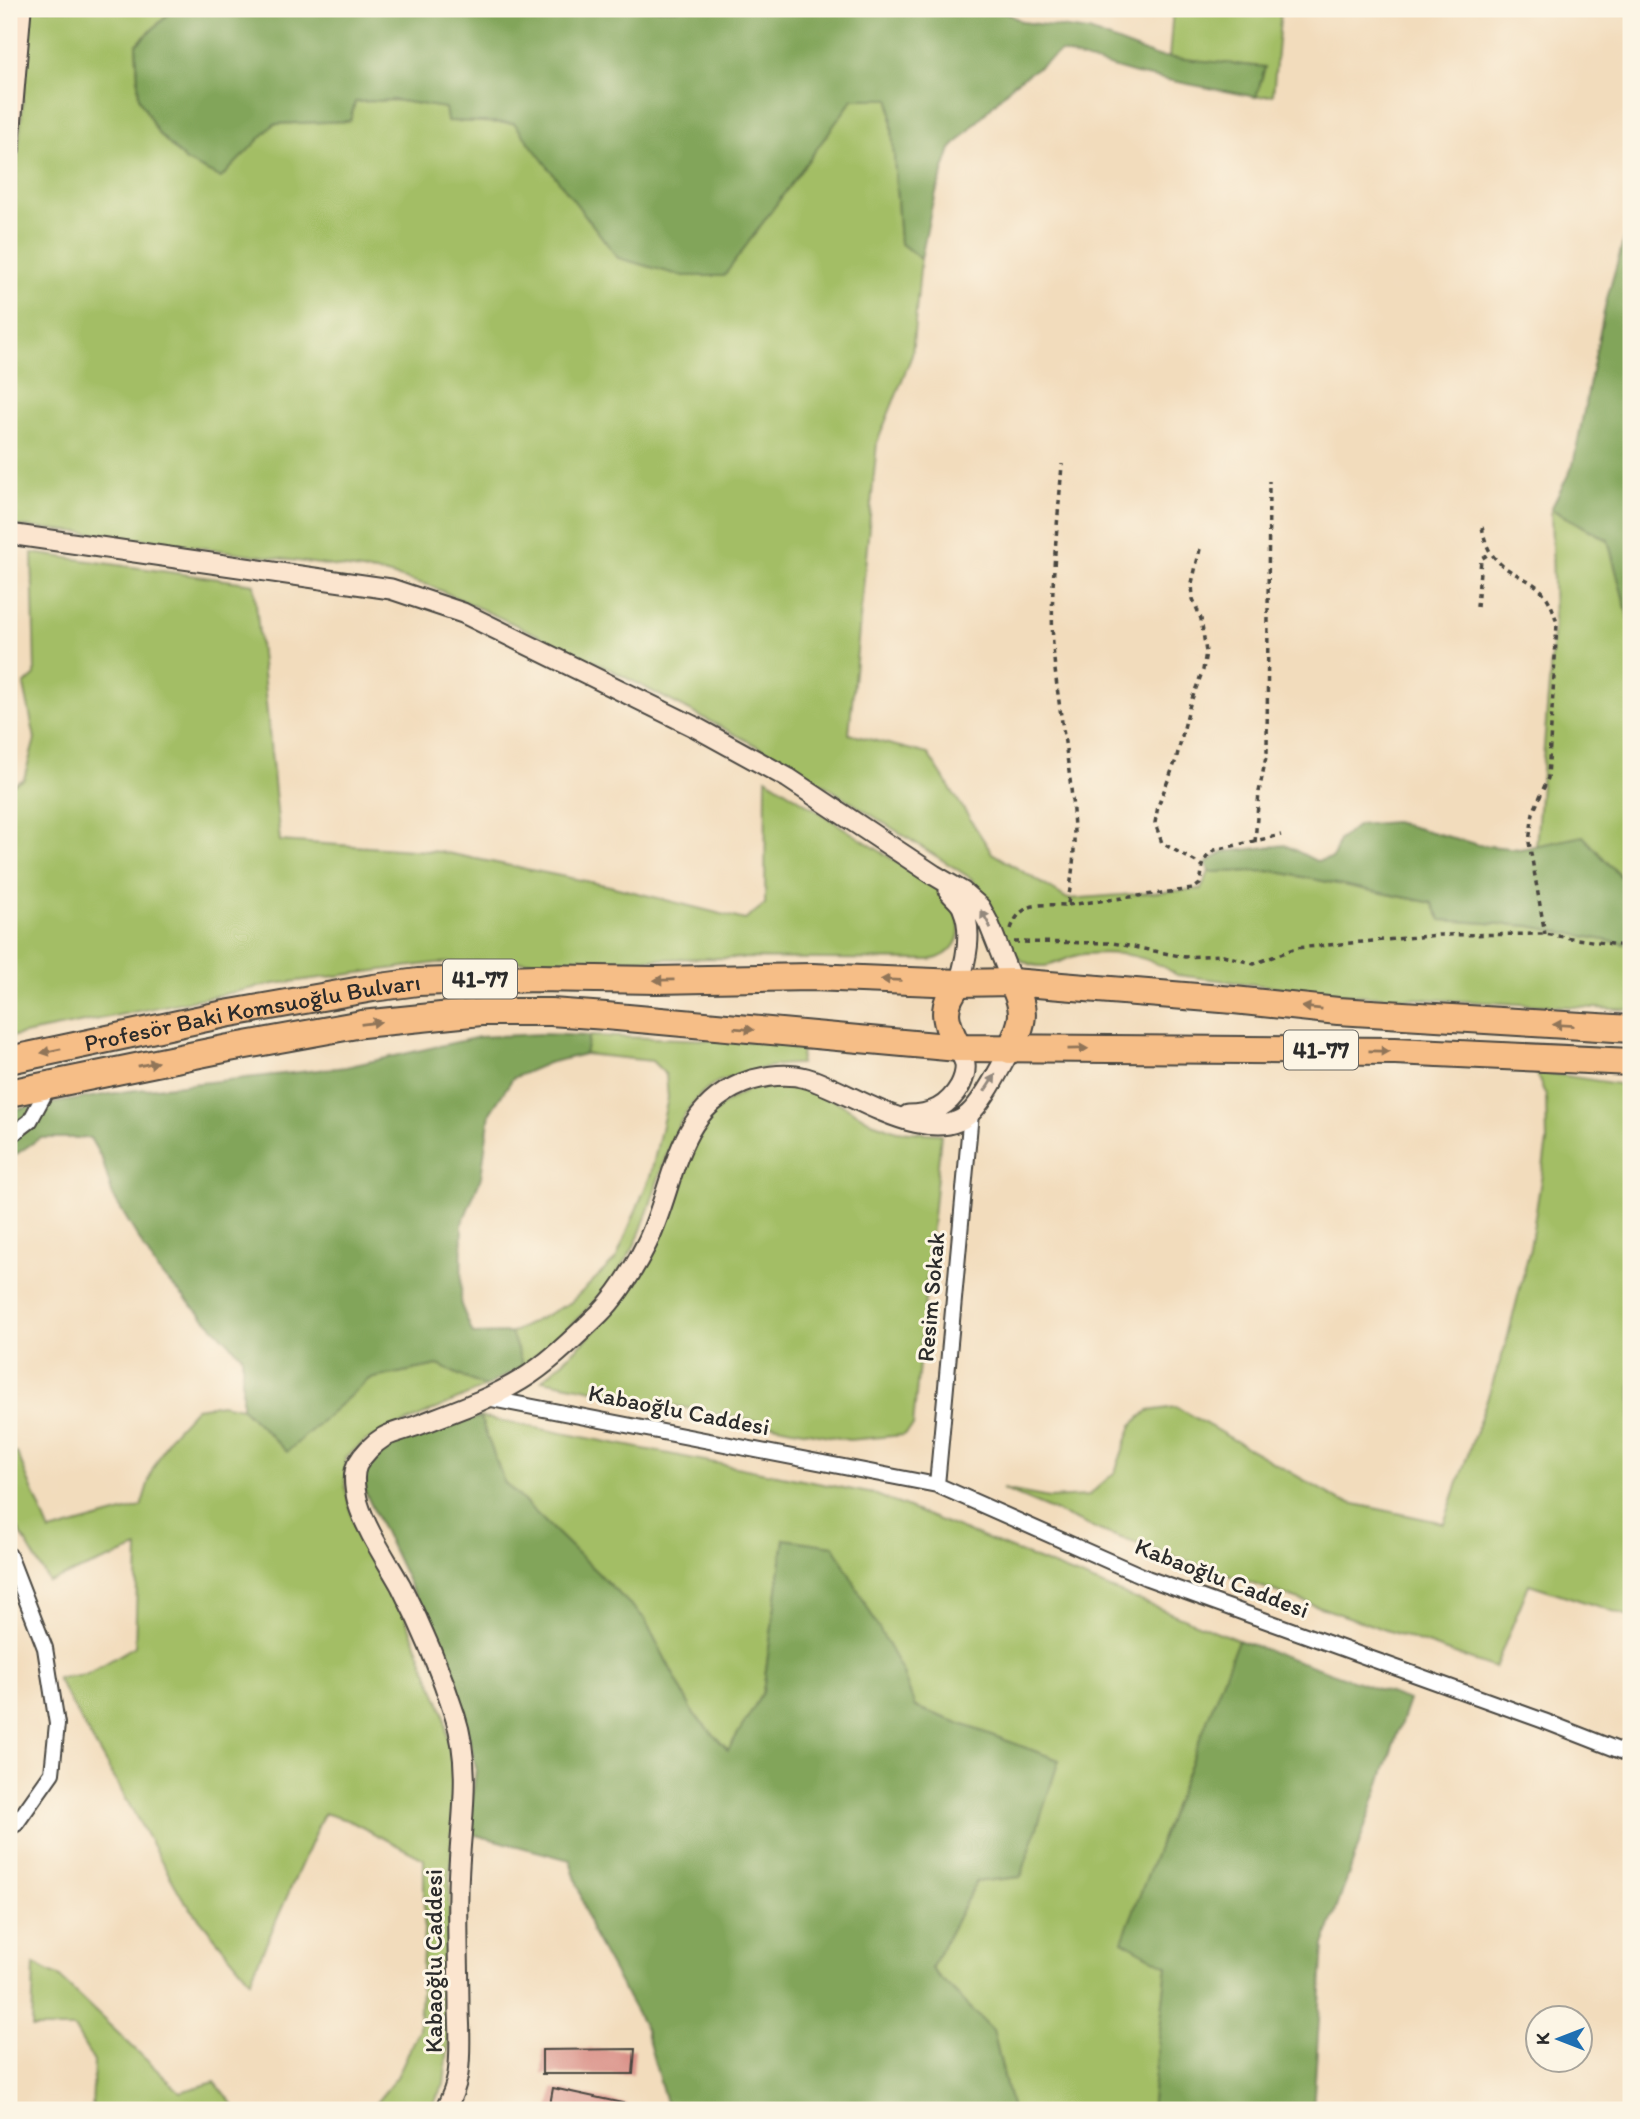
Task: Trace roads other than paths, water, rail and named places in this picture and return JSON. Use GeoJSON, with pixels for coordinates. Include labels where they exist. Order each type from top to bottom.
{"type":"FeatureCollection","features":[{"type":"Feature","properties":{"kind":"highway","name":"Profesör Baki Komsuoğlu Bulvarı"},"geometry":{"type":"LineString","coordinates":[[9,1059],[288,1002],[418,982],[536,978],[656,980],[813,977],[959,983]]}},
{"type":"Feature","properties":{"kind":"highway"},"geometry":{"type":"LineString","coordinates":[[1012,982],[1023,1008],[1023,1021],[1010,1050],[958,1048],[946,1019],[950,993],[959,983],[1012,982]]}},
{"type":"Feature","properties":{"kind":"highway","name":"41-77"},"geometry":{"type":"LineString","coordinates":[[1012,982],[1351,1012],[1631,1029]]}},
{"type":"Feature","properties":{"kind":"highway","name":"Profesör Baki Komsuoğlu Bulvarı"},"geometry":{"type":"LineString","coordinates":[[9,1093],[362,1024],[481,1012],[592,1015],[958,1048]]}},
{"type":"Feature","properties":{"kind":"highway","name":"41-77"},"geometry":{"type":"LineString","coordinates":[[1010,1050],[1395,1051],[1631,1062]]}},
{"type":"Feature","properties":{"kind":"street"},"geometry":{"type":"LineString","coordinates":[[9,150],[21,9]]}},
{"type":"Feature","properties":{"kind":"street"},"geometry":{"type":"LineString","coordinates":[[9,534],[391,589],[425,599],[521,640],[695,727],[789,778],[963,892],[980,907],[1012,982]]}},
{"type":"Feature","properties":{"kind":"street"},"geometry":{"type":"LineString","coordinates":[[934,875],[963,907],[967,937],[965,965],[959,983]]}},
{"type":"Feature","properties":{"kind":"street"},"geometry":{"type":"LineString","coordinates":[[893,1115],[920,1115],[940,1109],[954,1096],[964,1079],[965,1065],[958,1048]]}},
{"type":"Feature","properties":{"kind":"street"},"geometry":{"type":"LineString","coordinates":[[486,1398],[523,1379],[566,1345],[603,1310],[646,1244],[680,1145],[708,1107],[726,1094],[748,1081],[789,1075],[809,1078],[893,1115],[918,1123],[933,1125],[953,1122],[971,1113],[1010,1050]]}},
{"type":"Feature","properties":{"kind":"street"},"geometry":{"type":"LineString","coordinates":[[9,1137],[30,1121],[50,1084]]}},
{"type":"Feature","properties":{"kind":"street","name":"Resim Sokak"},"geometry":{"type":"LineString","coordinates":[[937,1485],[971,1113]]}},
{"type":"Feature","properties":{"kind":"street","name":"Kabaoğlu Caddesi"},"geometry":{"type":"LineString","coordinates":[[445,2110],[452,2098],[458,2074],[460,2043],[458,1893],[464,1805],[463,1743],[434,1661],[404,1592],[359,1507],[355,1469],[364,1454],[383,1437],[486,1398],[937,1485],[1147,1578],[1631,1755]]}},
{"type":"Feature","properties":{"kind":"street"},"geometry":{"type":"LineString","coordinates":[[9,1555],[45,1648],[57,1724],[52,1773],[16,1824],[9,1828]]}}]}
